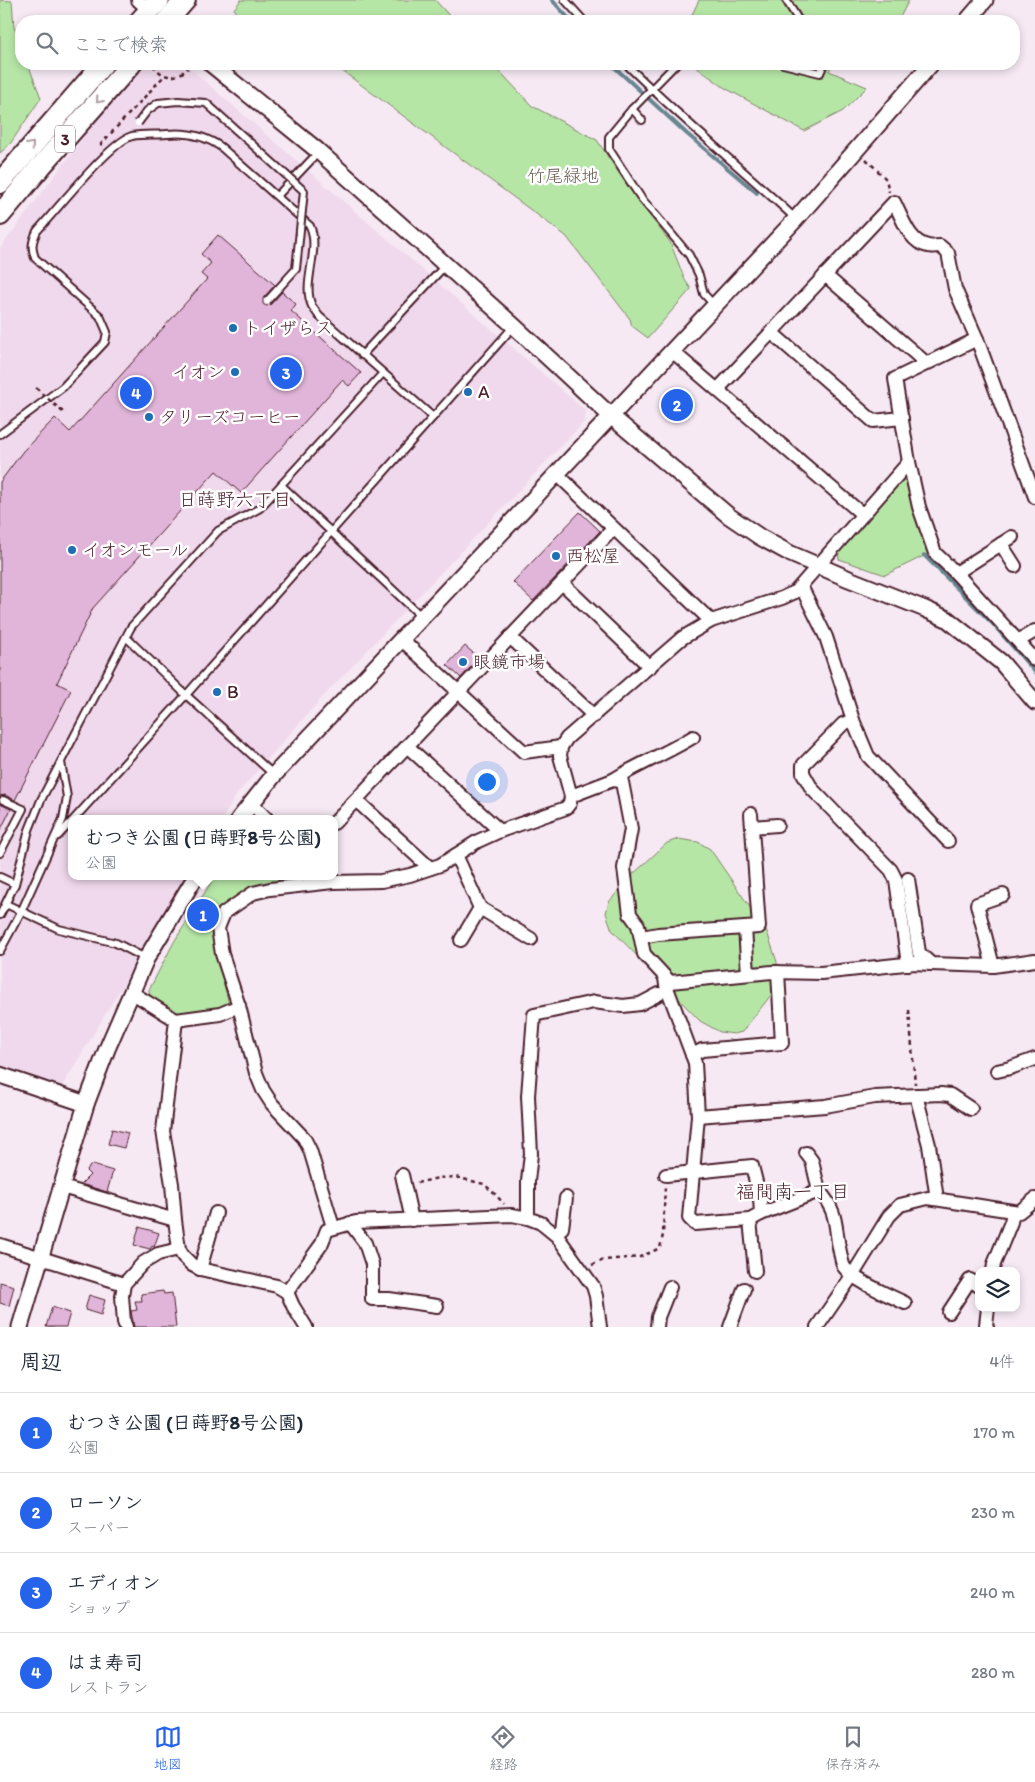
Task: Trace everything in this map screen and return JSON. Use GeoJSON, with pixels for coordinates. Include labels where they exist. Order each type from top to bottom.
{"type":"FeatureCollection","features":[{"type":"Feature","properties":{"kind":"highway"},"geometry":{"type":"LineString","coordinates":[[172,15],[185,0]]}},
{"type":"Feature","properties":{"kind":"highway","name":"3"},"geometry":{"type":"LineString","coordinates":[[0,183],[98,70]]}},
{"type":"Feature","properties":{"kind":"highway","name":"3"},"geometry":{"type":"LineString","coordinates":[[0,215],[126,70]]}},
{"type":"Feature","properties":{"kind":"street"},"geometry":{"type":"LineString","coordinates":[[972,15],[985,0]]}},
{"type":"Feature","properties":{"kind":"street"},"geometry":{"type":"LineString","coordinates":[[200,70],[313,158],[440,271],[511,329]]}},
{"type":"Feature","properties":{"kind":"street"},"geometry":{"type":"LineString","coordinates":[[219,70],[317,150],[511,329],[729,516],[760,537],[817,566],[925,608],[947,620],[1001,662],[1035,702]]}},
{"type":"Feature","properties":{"kind":"street"},"geometry":{"type":"LineString","coordinates":[[242,815],[274,775],[796,219],[926,70]]}},
{"type":"Feature","properties":{"kind":"street"},"geometry":{"type":"LineString","coordinates":[[718,389],[894,202],[912,235],[919,243],[928,246],[940,246],[948,253],[954,290],[977,339],[1035,497]]}},
{"type":"Feature","properties":{"kind":"street"},"geometry":{"type":"LineString","coordinates":[[825,275],[926,363]]}},
{"type":"Feature","properties":{"kind":"street"},"geometry":{"type":"LineString","coordinates":[[771,332],[873,421],[902,418]]}},
{"type":"Feature","properties":{"kind":"street"},"geometry":{"type":"LineString","coordinates":[[977,339],[895,379],[909,462],[920,507],[935,553],[956,572],[1035,660]]}},
{"type":"Feature","properties":{"kind":"street"},"geometry":{"type":"LineString","coordinates":[[672,351],[862,514]]}},
{"type":"Feature","properties":{"kind":"street"},"geometry":{"type":"LineString","coordinates":[[401,639],[524,752],[560,747],[682,638],[710,621],[782,598],[794,592],[909,462]]}},
{"type":"Feature","properties":{"kind":"street"},"geometry":{"type":"LineString","coordinates":[[556,474],[710,621]]}},
{"type":"Feature","properties":{"kind":"street"},"geometry":{"type":"LineString","coordinates":[[338,819],[613,529]]}},
{"type":"Feature","properties":{"kind":"street"},"geometry":{"type":"LineString","coordinates":[[956,572],[1007,540],[1015,566]]}},
{"type":"Feature","properties":{"kind":"street"},"geometry":{"type":"LineString","coordinates":[[562,583],[650,667]]}},
{"type":"Feature","properties":{"kind":"street"},"geometry":{"type":"LineString","coordinates":[[801,586],[826,637],[853,720],[868,756],[948,841]]}},
{"type":"Feature","properties":{"kind":"street"},"geometry":{"type":"LineString","coordinates":[[1018,641],[1035,631]]}},
{"type":"Feature","properties":{"kind":"street"},"geometry":{"type":"LineString","coordinates":[[510,637],[594,716]]}},
{"type":"Feature","properties":{"kind":"street"},"geometry":{"type":"LineString","coordinates":[[853,720],[843,724],[803,765],[803,773],[812,788],[891,870],[896,880],[908,964]]}},
{"type":"Feature","properties":{"kind":"street"},"geometry":{"type":"LineString","coordinates":[[571,796],[613,780],[693,737]]}},
{"type":"Feature","properties":{"kind":"street"},"geometry":{"type":"LineString","coordinates":[[407,746],[500,831]]}},
{"type":"Feature","properties":{"kind":"street"},"geometry":{"type":"LineString","coordinates":[[338,879],[380,881],[410,875],[440,865],[478,841],[500,831],[566,808],[570,803],[571,796],[561,764],[560,747]]}},
{"type":"Feature","properties":{"kind":"street"},"geometry":{"type":"LineString","coordinates":[[613,780],[622,782],[631,829],[624,868],[630,914],[638,925],[644,954],[670,982],[778,972],[822,973],[908,964],[993,966],[1035,960]]}},
{"type":"Feature","properties":{"kind":"street"},"geometry":{"type":"LineString","coordinates":[[356,800],[430,868]]}},
{"type":"Feature","properties":{"kind":"street"},"geometry":{"type":"LineString","coordinates":[[251,803],[263,815]]}},
{"type":"Feature","properties":{"kind":"street"},"geometry":{"type":"LineString","coordinates":[[642,938],[658,934],[759,927],[751,814]]}},
{"type":"Feature","properties":{"kind":"street"},"geometry":{"type":"LineString","coordinates":[[752,827],[777,825]]}},
{"type":"Feature","properties":{"kind":"street"},"geometry":{"type":"LineString","coordinates":[[456,855],[480,908],[531,938]]}},
{"type":"Feature","properties":{"kind":"street"},"geometry":{"type":"LineString","coordinates":[[908,879],[919,953],[931,964]]}},
{"type":"Feature","properties":{"kind":"street"},"geometry":{"type":"LineString","coordinates":[[20,1327],[86,1104],[107,1049],[146,959],[194,880]]}},
{"type":"Feature","properties":{"kind":"street"},"geometry":{"type":"LineString","coordinates":[[324,880],[253,893],[224,913],[218,928],[222,954],[239,1006],[256,1073],[263,1090],[272,1104],[304,1138],[310,1150],[333,1227]]}},
{"type":"Feature","properties":{"kind":"street"},"geometry":{"type":"LineString","coordinates":[[993,966],[977,904],[1003,895]]}},
{"type":"Feature","properties":{"kind":"street"},"geometry":{"type":"LineString","coordinates":[[461,940],[480,908]]}},
{"type":"Feature","properties":{"kind":"street"},"geometry":{"type":"LineString","coordinates":[[745,928],[748,974]]}},
{"type":"Feature","properties":{"kind":"street"},"geometry":{"type":"LineString","coordinates":[[692,1055],[702,1050],[782,1043],[778,972]]}},
{"type":"Feature","properties":{"kind":"street"},"geometry":{"type":"LineString","coordinates":[[665,978],[695,1063],[698,1116],[689,1218],[695,1224],[756,1217],[819,1191]]}},
{"type":"Feature","properties":{"kind":"street"},"geometry":{"type":"LineString","coordinates":[[131,992],[176,1020],[220,1014],[239,1006]]}},
{"type":"Feature","properties":{"kind":"street"},"geometry":{"type":"LineString","coordinates":[[528,1218],[530,1154],[528,1096],[534,1015],[594,1002],[623,1006],[640,1004],[659,994]]}},
{"type":"Feature","properties":{"kind":"street"},"geometry":{"type":"LineString","coordinates":[[176,1020],[163,1131],[172,1184],[179,1249],[182,1256],[200,1269],[277,1286],[287,1292],[292,1306],[306,1327]]}},
{"type":"Feature","properties":{"kind":"street"},"geometry":{"type":"LineString","coordinates":[[997,1071],[1035,1059]]}},
{"type":"Feature","properties":{"kind":"street"},"geometry":{"type":"LineString","coordinates":[[0,1075],[86,1104]]}},
{"type":"Feature","properties":{"kind":"street"},"geometry":{"type":"LineString","coordinates":[[698,1116],[826,1106],[875,1096],[941,1094],[950,1095],[971,1109]]}},
{"type":"Feature","properties":{"kind":"street"},"geometry":{"type":"LineString","coordinates":[[916,1095],[929,1145],[937,1199]]}},
{"type":"Feature","properties":{"kind":"street"},"geometry":{"type":"LineString","coordinates":[[806,1154],[812,1161],[819,1191],[829,1202],[836,1218],[837,1237],[843,1266],[852,1276],[905,1303]]}},
{"type":"Feature","properties":{"kind":"street"},"geometry":{"type":"LineString","coordinates":[[666,1175],[752,1166],[760,1198],[756,1217],[756,1271]]}},
{"type":"Feature","properties":{"kind":"street"},"geometry":{"type":"LineString","coordinates":[[403,1181],[412,1220]]}},
{"type":"Feature","properties":{"kind":"street"},"geometry":{"type":"LineString","coordinates":[[62,1187],[175,1220]]}},
{"type":"Feature","properties":{"kind":"street"},"geometry":{"type":"LineString","coordinates":[[555,1234],[562,1228],[566,1198]]}},
{"type":"Feature","properties":{"kind":"street"},"geometry":{"type":"LineString","coordinates":[[817,1327],[852,1276],[889,1216],[900,1205],[928,1198],[1018,1212],[1035,1199]]}},
{"type":"Feature","properties":{"kind":"street"},"geometry":{"type":"LineString","coordinates":[[994,1267],[1013,1212]]}},
{"type":"Feature","properties":{"kind":"street"},"geometry":{"type":"LineString","coordinates":[[200,1269],[216,1213]]}},
{"type":"Feature","properties":{"kind":"street"},"geometry":{"type":"LineString","coordinates":[[287,1292],[321,1245],[327,1230],[333,1227],[350,1223],[512,1215],[541,1223],[555,1234],[593,1286],[600,1327]]}},
{"type":"Feature","properties":{"kind":"street"},"geometry":{"type":"LineString","coordinates":[[350,1223],[366,1243],[372,1264],[372,1299],[390,1299],[437,1306]]}},
{"type":"Feature","properties":{"kind":"street"},"geometry":{"type":"LineString","coordinates":[[0,1245],[124,1284]]}},
{"type":"Feature","properties":{"kind":"street"},"geometry":{"type":"LineString","coordinates":[[126,1327],[122,1296],[124,1284],[143,1263],[158,1254],[179,1249]]}},
{"type":"Feature","properties":{"kind":"street"},"geometry":{"type":"LineString","coordinates":[[949,1312],[970,1280],[975,1283]]}},
{"type":"Feature","properties":{"kind":"street"},"geometry":{"type":"LineString","coordinates":[[657,1327],[658,1317],[670,1287]]}},
{"type":"Feature","properties":{"kind":"street"},"geometry":{"type":"LineString","coordinates":[[730,1327],[744,1289]]}},
{"type":"Feature","properties":{"kind":"street"},"geometry":{"type":"LineString","coordinates":[[987,1327],[988,1312]]}},
{"type":"Feature","properties":{"kind":"lane"},"geometry":{"type":"LineString","coordinates":[[565,0],[579,15]]}},
{"type":"Feature","properties":{"kind":"lane"},"geometry":{"type":"LineString","coordinates":[[786,0],[795,15]]}},
{"type":"Feature","properties":{"kind":"lane"},"geometry":{"type":"LineString","coordinates":[[632,70],[796,219]]}},
{"type":"Feature","properties":{"kind":"lane"},"geometry":{"type":"LineString","coordinates":[[670,70],[608,137],[609,149],[641,198],[689,255],[700,275],[704,294],[714,306]]}},
{"type":"Feature","properties":{"kind":"lane"},"geometry":{"type":"LineString","coordinates":[[808,70],[820,73],[821,70]]}},
{"type":"Feature","properties":{"kind":"lane"},"geometry":{"type":"LineString","coordinates":[[0,434],[63,387],[106,342],[107,332],[100,316],[35,258],[32,241],[37,231],[109,151],[131,136],[146,111],[158,103],[178,101],[206,103],[304,191],[296,268],[267,301]]}},
{"type":"Feature","properties":{"kind":"lane"},"geometry":{"type":"LineString","coordinates":[[632,109],[642,120]]}},
{"type":"Feature","properties":{"kind":"lane"},"geometry":{"type":"LineString","coordinates":[[131,136],[184,132],[212,141],[310,226],[314,236],[309,291],[312,305],[319,316],[433,417]]}},
{"type":"Feature","properties":{"kind":"lane"},"geometry":{"type":"LineString","coordinates":[[277,196],[313,158]]}},
{"type":"Feature","properties":{"kind":"lane"},"geometry":{"type":"LineString","coordinates":[[362,355],[440,271]]}},
{"type":"Feature","properties":{"kind":"lane"},"geometry":{"type":"LineString","coordinates":[[78,815],[511,329]]}},
{"type":"Feature","properties":{"kind":"lane"},"geometry":{"type":"LineString","coordinates":[[0,916],[15,884],[29,830],[41,800],[132,627],[218,530],[260,508],[383,373]]}},
{"type":"Feature","properties":{"kind":"lane"},"geometry":{"type":"LineString","coordinates":[[280,486],[422,617]]}},
{"type":"Feature","properties":{"kind":"lane"},"geometry":{"type":"LineString","coordinates":[[126,637],[186,695],[274,775]]}},
{"type":"Feature","properties":{"kind":"lane"},"geometry":{"type":"LineString","coordinates":[[0,951],[21,912],[63,819],[67,797],[61,762]]}},
{"type":"Feature","properties":{"kind":"lane"},"geometry":{"type":"LineString","coordinates":[[0,853],[23,809],[3,800]]}},
{"type":"Feature","properties":{"kind":"lane"},"geometry":{"type":"LineString","coordinates":[[54,841],[68,826]]}},
{"type":"Feature","properties":{"kind":"lane"},"geometry":{"type":"LineString","coordinates":[[0,877],[15,884]]}},
{"type":"Feature","properties":{"kind":"lane"},"geometry":{"type":"LineString","coordinates":[[0,916],[6,904],[59,929],[116,943],[146,959]]}},
{"type":"Feature","properties":{"kind":"path"},"geometry":{"type":"LineString","coordinates":[[156,70],[165,76],[178,75],[187,70]]}},
{"type":"Feature","properties":{"kind":"path"},"geometry":{"type":"LineString","coordinates":[[109,151],[101,144],[165,76]]}},
{"type":"Feature","properties":{"kind":"path"},"geometry":{"type":"LineString","coordinates":[[857,150],[886,179],[889,196],[894,202]]}},
{"type":"Feature","properties":{"kind":"path"},"geometry":{"type":"LineString","coordinates":[[36,388],[64,413]]}},
{"type":"Feature","properties":{"kind":"path"},"geometry":{"type":"LineString","coordinates":[[909,1010],[916,1095]]}},
{"type":"Feature","properties":{"kind":"path"},"geometry":{"type":"LineString","coordinates":[[581,1270],[604,1260],[640,1257],[660,1248],[663,1235],[666,1175]]}},
{"type":"Feature","properties":{"kind":"path"},"geometry":{"type":"LineString","coordinates":[[403,1181],[455,1177],[484,1184],[512,1215]]}},
{"type":"Feature","properties":{"kind":"shaded area"},"geometry":{"type":"Polygon","coordinates":[[[134,70],[192,70],[586,411],[585,421],[321,699],[238,793],[224,815],[68,815],[68,880],[186,880],[60,1090],[0,1069],[0,248],[134,70]]]}},
{"type":"Feature","properties":{"kind":"green space"},"geometry":{"type":"Polygon","coordinates":[[[0,0],[12,1],[15,30],[15,70],[30,70],[41,98],[10,144],[0,153],[0,0]]]}},
{"type":"Feature","properties":{"kind":"green space"},"geometry":{"type":"Polygon","coordinates":[[[241,0],[435,0],[449,15],[236,15],[234,9],[241,0]]]}},
{"type":"Feature","properties":{"kind":"green space"},"geometry":{"type":"Polygon","coordinates":[[[699,0],[909,0],[901,15],[692,15],[699,0]]]}},
{"type":"Feature","properties":{"kind":"green space","name":"竹尾緑地"},"geometry":{"type":"Polygon","coordinates":[[[341,70],[499,70],[532,106],[597,140],[633,194],[670,242],[685,280],[691,289],[648,338],[632,326],[630,319],[566,236],[341,70]]]}},
{"type":"Feature","properties":{"kind":"green space"},"geometry":{"type":"Polygon","coordinates":[[[700,70],[830,70],[867,87],[843,111],[804,131],[725,88],[700,70]]]}},
{"type":"Feature","properties":{"kind":"green space"},"geometry":{"type":"Polygon","coordinates":[[[907,480],[928,554],[885,575],[839,559],[838,551],[900,481],[907,480]]]}},
{"type":"Feature","properties":{"kind":"green space"},"geometry":{"type":"Polygon","coordinates":[[[678,839],[698,842],[710,849],[767,932],[777,962],[777,982],[771,995],[742,1032],[734,1034],[720,1032],[700,1021],[612,930],[606,913],[609,902],[630,877],[667,843],[678,839]]]}},
{"type":"Feature","properties":{"kind":"green space"},"geometry":{"type":"Polygon","coordinates":[[[213,880],[309,880],[257,887],[220,908],[213,924],[214,945],[229,1004],[225,1008],[178,1013],[150,998],[149,990],[174,942],[213,880]]]}},
{"type":"Feature","properties":{"kind":"building","name":"イオンモール"},"geometry":{"type":"Polygon","coordinates":[[[218,235],[275,285],[263,298],[263,304],[266,306],[270,305],[282,292],[296,304],[291,311],[361,373],[349,386],[342,380],[241,493],[216,471],[93,608],[57,683],[71,690],[15,800],[5,795],[0,796],[0,482],[23,451],[55,418],[70,432],[207,279],[201,274],[211,263],[201,254],[218,235]]]}},
{"type":"Feature","properties":{"kind":"building","name":"西松屋"},"geometry":{"type":"Polygon","coordinates":[[[580,512],[600,531],[533,601],[513,582],[580,512]]]}},
{"type":"Feature","properties":{"kind":"building","name":"眼鏡市場"},"geometry":{"type":"Polygon","coordinates":[[[465,646],[479,658],[461,678],[447,665],[465,646]]]}},
{"type":"Feature","properties":{"kind":"building"},"geometry":{"type":"Polygon","coordinates":[[[0,804],[11,809],[0,831],[0,804]]]}},
{"type":"Feature","properties":{"kind":"building"},"geometry":{"type":"Polygon","coordinates":[[[112,1129],[128,1133],[124,1148],[108,1144],[112,1129]]]}},
{"type":"Feature","properties":{"kind":"building"},"geometry":{"type":"Polygon","coordinates":[[[93,1165],[113,1171],[107,1192],[81,1184],[90,1175],[86,1171],[93,1165]]]}},
{"type":"Feature","properties":{"kind":"building"},"geometry":{"type":"Polygon","coordinates":[[[139,1227],[159,1233],[154,1247],[152,1246],[150,1249],[134,1245],[139,1227]]]}},
{"type":"Feature","properties":{"kind":"building"},"geometry":{"type":"Polygon","coordinates":[[[0,1282],[14,1286],[9,1306],[0,1303],[0,1282]]]}},
{"type":"Feature","properties":{"kind":"building"},"geometry":{"type":"Polygon","coordinates":[[[163,1291],[164,1294],[172,1293],[176,1327],[134,1327],[131,1311],[137,1310],[135,1301],[142,1301],[141,1294],[163,1291]]]}},
{"type":"Feature","properties":{"kind":"building"},"geometry":{"type":"Polygon","coordinates":[[[89,1295],[105,1300],[101,1315],[85,1310],[89,1295]]]}},
{"type":"Feature","properties":{"kind":"building"},"geometry":{"type":"Polygon","coordinates":[[[52,1307],[70,1313],[66,1327],[46,1327],[52,1307]]]}},
{"type":"Feature","properties":{"kind":"waterway"},"geometry":{"type":"LineString","coordinates":[[552,0],[566,15]]}},
{"type":"Feature","properties":{"kind":"waterway"},"geometry":{"type":"LineString","coordinates":[[618,70],[687,134],[757,193]]}},
{"type":"Feature","properties":{"kind":"waterway"},"geometry":{"type":"LineString","coordinates":[[924,555],[992,623],[1035,672]]}},
{"type":"Feature","properties":{"kind":"place","name":"トイザらス"},"geometry":{"type":"Point","coordinates":[233,328]}},
{"type":"Feature","properties":{"kind":"place","name":"イオン"},"geometry":{"type":"Point","coordinates":[235,372]}},
{"type":"Feature","properties":{"kind":"place","name":"エディオン"},"geometry":{"type":"Point","coordinates":[286,373]}},
{"type":"Feature","properties":{"kind":"place","name":"A"},"geometry":{"type":"Point","coordinates":[468,392]}},
{"type":"Feature","properties":{"kind":"place","name":"はま寿司"},"geometry":{"type":"Point","coordinates":[136,393]}},
{"type":"Feature","properties":{"kind":"place","name":"ローソン"},"geometry":{"type":"Point","coordinates":[677,405]}},
{"type":"Feature","properties":{"kind":"place","name":"タリーズコーヒー"},"geometry":{"type":"Point","coordinates":[149,417]}},
{"type":"Feature","properties":{"kind":"place","name":"イオンモール"},"geometry":{"type":"Point","coordinates":[72,550]}},
{"type":"Feature","properties":{"kind":"place","name":"西松屋"},"geometry":{"type":"Point","coordinates":[556,556]}},
{"type":"Feature","properties":{"kind":"place","name":"眼鏡市場"},"geometry":{"type":"Point","coordinates":[463,662]}},
{"type":"Feature","properties":{"kind":"place","name":"B"},"geometry":{"type":"Point","coordinates":[217,692]}},
{"type":"Feature","properties":{"kind":"place","name":"むつき公園 (日蒔野8号公園)"},"geometry":{"type":"Point","coordinates":[203,915]}},
{"type":"Feature","properties":{"kind":"district","name":"日蒔野六丁目"},"geometry":{"type":"Point","coordinates":[235,499]}},
{"type":"Feature","properties":{"kind":"district","name":"福間南一丁目"},"geometry":{"type":"Point","coordinates":[793,1191]}}]}
